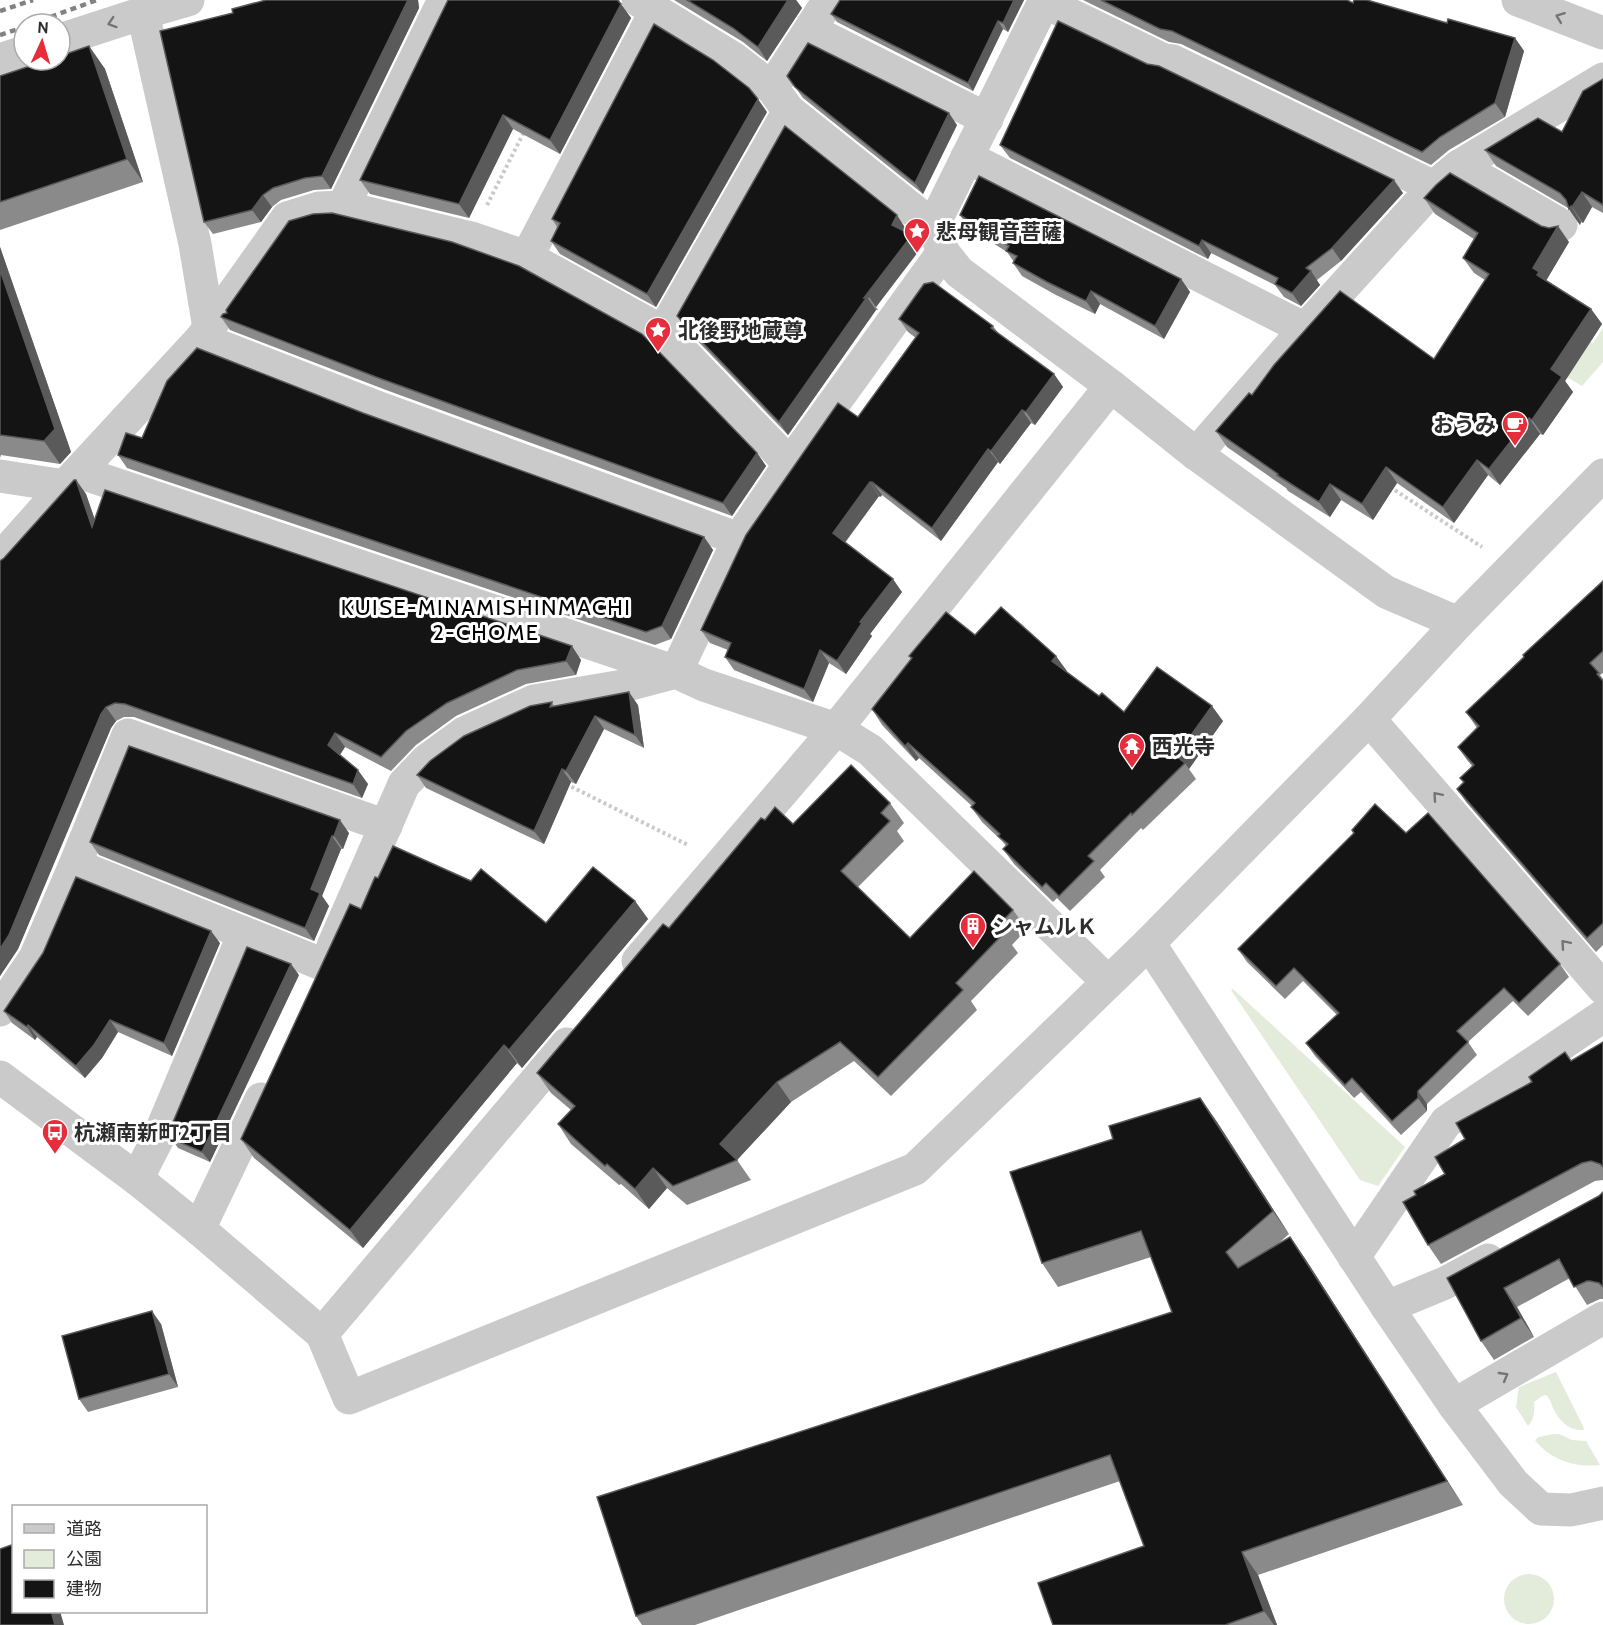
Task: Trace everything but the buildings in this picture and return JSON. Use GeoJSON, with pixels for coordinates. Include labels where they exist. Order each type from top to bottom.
{"type":"FeatureCollection","features":[{"type":"Feature","properties":{"kind":"street"},"geometry":{"type":"LineString","coordinates":[[72,36],[188,0]]}},
{"type":"Feature","properties":{"kind":"street"},"geometry":{"type":"LineString","coordinates":[[344,207],[444,0]]}},
{"type":"Feature","properties":{"kind":"street"},"geometry":{"type":"LineString","coordinates":[[663,332],[781,99],[810,30],[829,0]]}},
{"type":"Feature","properties":{"kind":"street"},"geometry":{"type":"LineString","coordinates":[[1518,0],[1603,33]]}},
{"type":"Feature","properties":{"kind":"street"},"geometry":{"type":"LineString","coordinates":[[75,865],[244,934],[319,976],[404,784],[427,760],[464,733],[534,701],[623,686],[676,672],[739,539],[938,239],[967,157],[1045,1],[1164,60],[1173,61],[1434,187]]}},
{"type":"Feature","properties":{"kind":"street"},"geometry":{"type":"LineString","coordinates":[[527,257],[647,5],[732,58],[938,239],[959,272],[1111,386],[1196,454],[1386,592],[1458,623]]}},
{"type":"Feature","properties":{"kind":"street"},"geometry":{"type":"LineString","coordinates":[[143,13],[195,244],[206,334]]}},
{"type":"Feature","properties":{"kind":"street"},"geometry":{"type":"LineString","coordinates":[[810,30],[987,119]]}},
{"type":"Feature","properties":{"kind":"street"},"geometry":{"type":"LineString","coordinates":[[1196,454],[1305,329],[1434,187],[1459,166],[1603,79]]}},
{"type":"Feature","properties":{"kind":"street"},"geometry":{"type":"LineString","coordinates":[[967,157],[1305,329]]}},
{"type":"Feature","properties":{"kind":"street"},"geometry":{"type":"LineString","coordinates":[[1459,166],[1561,225]]}},
{"type":"Feature","properties":{"kind":"street"},"geometry":{"type":"LineString","coordinates":[[0,559],[206,334],[287,219],[319,208],[344,207],[471,238],[527,257],[663,332],[790,464]]}},
{"type":"Feature","properties":{"kind":"street"},"geometry":{"type":"LineString","coordinates":[[206,334],[390,412],[739,539]]}},
{"type":"Feature","properties":{"kind":"street"},"geometry":{"type":"LineString","coordinates":[[621,980],[836,729],[1111,386]]}},
{"type":"Feature","properties":{"kind":"street"},"geometry":{"type":"LineString","coordinates":[[0,476],[72,479],[676,672],[704,685],[836,729],[870,750],[1108,982]]}},
{"type":"Feature","properties":{"kind":"street"},"geometry":{"type":"LineString","coordinates":[[0,1077],[137,1179],[322,1334],[349,1398],[915,1169],[1149,943],[1370,719],[1458,623],[1603,476]]}},
{"type":"Feature","properties":{"kind":"street"},"geometry":{"type":"LineString","coordinates":[[1370,719],[1603,988]]}},
{"type":"Feature","properties":{"kind":"street"},"geometry":{"type":"LineString","coordinates":[[0,1010],[35,958],[128,735],[386,826]]}},
{"type":"Feature","properties":{"kind":"street"},"geometry":{"type":"LineString","coordinates":[[137,1179],[159,1136],[244,934]]}},
{"type":"Feature","properties":{"kind":"street"},"geometry":{"type":"LineString","coordinates":[[1149,943],[1387,1307],[1454,1405],[1513,1483],[1540,1509],[1571,1510],[1603,1503]]}},
{"type":"Feature","properties":{"kind":"street"},"geometry":{"type":"LineString","coordinates":[[1354,1257],[1446,1122],[1603,1016]]}},
{"type":"Feature","properties":{"kind":"street"},"geometry":{"type":"LineString","coordinates":[[322,1334],[583,1025]]}},
{"type":"Feature","properties":{"kind":"street"},"geometry":{"type":"LineString","coordinates":[[199,1229],[274,1071]]}},
{"type":"Feature","properties":{"kind":"street"},"geometry":{"type":"LineString","coordinates":[[1387,1307],[1446,1283],[1509,1249]]}},
{"type":"Feature","properties":{"kind":"street"},"geometry":{"type":"LineString","coordinates":[[1454,1405],[1603,1318]]}},
{"type":"Feature","properties":{"kind":"path"},"geometry":{"type":"LineString","coordinates":[[471,238],[529,123]]}},
{"type":"Feature","properties":{"kind":"path"},"geometry":{"type":"LineString","coordinates":[[1386,484],[1513,568]]}},
{"type":"Feature","properties":{"kind":"path"},"geometry":{"type":"LineString","coordinates":[[560,782],[721,862]]}},
{"type":"Feature","properties":{"kind":"green space"},"geometry":{"type":"Polygon","coordinates":[[[1603,328],[1603,362],[1582,386],[1537,359],[1577,333],[1593,343],[1603,328]]]}},
{"type":"Feature","properties":{"kind":"green space"},"geometry":{"type":"Polygon","coordinates":[[[1233,989],[1405,1147],[1378,1186],[1360,1180],[1231,990],[1233,989]]]}},
{"type":"Feature","properties":{"kind":"green space"},"geometry":{"type":"Polygon","coordinates":[[[1556,1372],[1584,1430],[1569,1427],[1562,1421],[1546,1395],[1534,1402],[1534,1415],[1528,1426],[1516,1407],[1519,1387],[1556,1372]]]}},
{"type":"Feature","properties":{"kind":"green space"},"geometry":{"type":"Polygon","coordinates":[[[1559,1434],[1572,1440],[1586,1441],[1600,1465],[1573,1464],[1564,1461],[1548,1453],[1535,1440],[1559,1434]]]}},
{"type":"Feature","properties":{"kind":"green space"},"geometry":{"type":"Polygon","coordinates":[[[1534,1574],[1547,1581],[1553,1589],[1553,1609],[1547,1617],[1539,1623],[1524,1624],[1511,1617],[1505,1609],[1504,1594],[1511,1581],[1519,1575],[1534,1574]]]}},
{"type":"Feature","properties":{"kind":"railway"},"geometry":{"type":"LineString","coordinates":[[0,11],[33,0]]}},
{"type":"Feature","properties":{"kind":"railway"},"geometry":{"type":"LineString","coordinates":[[64,12],[97,0]]}},
{"type":"Feature","properties":{"kind":"railway"},"geometry":{"type":"LineString","coordinates":[[0,35],[12,31]]}},
{"type":"Feature","properties":{"kind":"place","name":"悲母観音菩薩"},"geometry":{"type":"Point","coordinates":[917,254]}},
{"type":"Feature","properties":{"kind":"place","name":"北後野地蔵尊"},"geometry":{"type":"Point","coordinates":[658,353]}},
{"type":"Feature","properties":{"kind":"place","name":"おうみ"},"geometry":{"type":"Point","coordinates":[1515,447]}},
{"type":"Feature","properties":{"kind":"place","name":"西光寺"},"geometry":{"type":"Point","coordinates":[1132,769]}},
{"type":"Feature","properties":{"kind":"place","name":"シャムルＫ"},"geometry":{"type":"Point","coordinates":[973,949]}},
{"type":"Feature","properties":{"kind":"place","name":"杭瀬南新町2丁目"},"geometry":{"type":"Point","coordinates":[55,1155]}},
{"type":"Feature","properties":{"kind":"district","name":"KUISE-MINAMISHINMACHI 2-CHOME"},"geometry":{"type":"Point","coordinates":[486,620]}}]}
